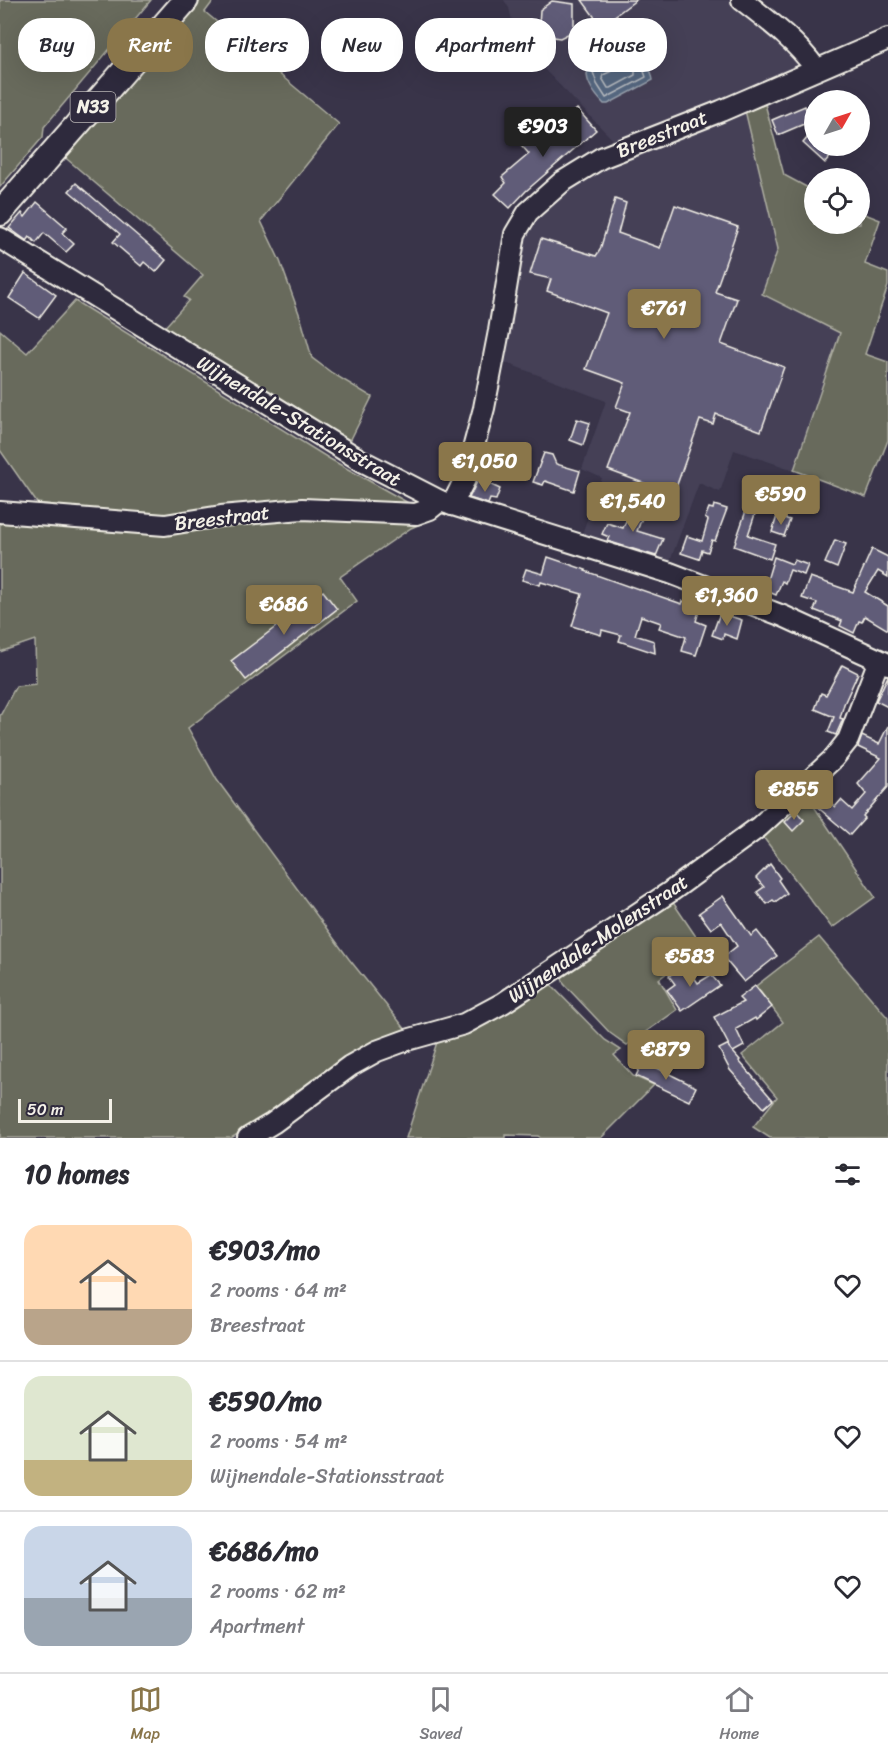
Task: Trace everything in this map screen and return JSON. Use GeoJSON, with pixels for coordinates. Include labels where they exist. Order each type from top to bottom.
{"type":"FeatureCollection","features":[{"type":"Feature","properties":{"kind":"main road","name":"N33"},"geometry":{"type":"LineString","coordinates":[[0,213],[186,0]]}},
{"type":"Feature","properties":{"kind":"street"},"geometry":{"type":"LineString","coordinates":[[742,0],[790,38],[816,69]]}},
{"type":"Feature","properties":{"kind":"street","name":"Breestraat"},"geometry":{"type":"LineString","coordinates":[[0,512],[165,525],[221,516],[302,509],[416,514],[446,503],[468,469],[484,408],[513,241],[528,212],[562,182],[601,158],[720,111],[888,39]]}},
{"type":"Feature","properties":{"kind":"street","name":"Wijnendale-Stationsstraat"},"geometry":{"type":"LineString","coordinates":[[0,238],[352,455],[446,503],[670,573],[783,616],[884,662]]}},
{"type":"Feature","properties":{"kind":"street","name":"Wijnendale-Molenstraat"},"geometry":{"type":"LineString","coordinates":[[248,1138],[273,1123],[350,1066],[377,1051],[406,1040],[464,1024],[503,1003],[670,892],[759,827],[833,759],[848,740],[884,662]]}},
{"type":"Feature","properties":{"kind":"shaded area"},"geometry":{"type":"Polygon","coordinates":[[[504,0],[730,0],[794,53],[797,67],[787,78],[619,146],[547,72],[556,72],[556,18],[511,18],[504,0]]]}},
{"type":"Feature","properties":{"kind":"shaded area"},"geometry":{"type":"Polygon","coordinates":[[[744,106],[778,249],[762,294],[840,332],[794,470],[734,450],[720,492],[699,483],[670,561],[582,534],[602,478],[582,469],[606,401],[504,362],[525,236],[550,204],[582,179],[744,106]]]}},
{"type":"Feature","properties":{"kind":"green space"},"geometry":{"type":"Polygon","coordinates":[[[0,0],[151,0],[136,18],[107,18],[107,52],[95,66],[95,18],[18,18],[18,72],[90,72],[44,127],[43,137],[0,187],[0,0]]]}},
{"type":"Feature","properties":{"kind":"green space"},"geometry":{"type":"Polygon","coordinates":[[[197,0],[214,0],[205,12],[212,18],[205,18],[205,72],[277,72],[339,124],[261,221],[280,261],[312,358],[372,397],[350,441],[163,329],[189,300],[184,297],[203,275],[61,154],[133,72],[193,72],[193,18],[181,18],[197,0]]]}},
{"type":"Feature","properties":{"kind":"green space"},"geometry":{"type":"Polygon","coordinates":[[[764,100],[784,175],[804,186],[804,234],[870,234],[870,216],[880,220],[865,264],[888,273],[888,286],[865,354],[888,362],[888,440],[866,497],[794,470],[840,333],[762,294],[778,249],[744,106],[764,100]]]}},
{"type":"Feature","properties":{"kind":"green space"},"geometry":{"type":"Polygon","coordinates":[[[75,301],[330,459],[412,505],[338,500],[304,501],[234,505],[159,515],[136,515],[37,503],[0,450],[0,330],[27,353],[75,301]]]}},
{"type":"Feature","properties":{"kind":"green space"},"geometry":{"type":"Polygon","coordinates":[[[0,516],[201,528],[303,518],[430,520],[411,528],[340,577],[357,601],[188,728],[217,780],[349,959],[411,1036],[361,1049],[255,1124],[231,1138],[0,1138],[0,716],[16,686],[36,684],[35,640],[0,652],[0,516]]]}},
{"type":"Feature","properties":{"kind":"green space"},"geometry":{"type":"Polygon","coordinates":[[[805,793],[875,897],[832,928],[760,833],[805,793]]]}},
{"type":"Feature","properties":{"kind":"green space"},"geometry":{"type":"Polygon","coordinates":[[[670,898],[697,938],[670,956],[676,966],[659,979],[677,1010],[627,1045],[610,1033],[564,984],[562,978],[565,972],[670,898]]]}},
{"type":"Feature","properties":{"kind":"green space"},"geometry":{"type":"Polygon","coordinates":[[[819,937],[888,1018],[888,1138],[770,1138],[753,1127],[777,1097],[742,1055],[783,1022],[756,986],[819,937]]]}},
{"type":"Feature","properties":{"kind":"green space"},"geometry":{"type":"Polygon","coordinates":[[[542,983],[550,984],[605,1040],[621,1050],[614,1055],[633,1076],[654,1085],[601,1138],[541,1138],[505,1135],[505,1138],[406,1138],[438,1039],[542,983]]]}},
{"type":"Feature","properties":{"kind":"water"},"geometry":{"type":"Polygon","coordinates":[[[587,72],[651,72],[653,80],[604,104],[590,85],[587,72]]]}},
{"type":"Feature","properties":{"kind":"building"},"geometry":{"type":"Polygon","coordinates":[[[582,0],[636,0],[612,18],[595,18],[582,0]]]}},
{"type":"Feature","properties":{"kind":"building"},"geometry":{"type":"Polygon","coordinates":[[[552,1],[574,4],[574,18],[568,18],[568,34],[556,37],[556,18],[539,18],[540,10],[552,1]]]}},
{"type":"Feature","properties":{"kind":"building"},"geometry":{"type":"Polygon","coordinates":[[[804,106],[804,124],[778,135],[772,120],[804,106]]]}},
{"type":"Feature","properties":{"kind":"building"},"geometry":{"type":"Polygon","coordinates":[[[577,109],[596,130],[526,191],[510,208],[495,194],[506,183],[502,177],[529,154],[516,139],[530,132],[541,148],[568,127],[563,122],[577,109]]]}},
{"type":"Feature","properties":{"kind":"building"},"geometry":{"type":"Polygon","coordinates":[[[817,156],[831,156],[825,163],[817,156]]]}},
{"type":"Feature","properties":{"kind":"building"},"geometry":{"type":"Polygon","coordinates":[[[76,183],[166,260],[156,272],[144,262],[141,266],[113,242],[120,234],[69,191],[76,183]]]}},
{"type":"Feature","properties":{"kind":"building"},"geometry":{"type":"Polygon","coordinates":[[[615,199],[626,203],[618,233],[660,248],[675,205],[738,227],[715,292],[737,299],[721,344],[784,367],[761,431],[716,414],[713,424],[700,420],[669,507],[641,498],[646,484],[608,470],[630,412],[616,407],[625,383],[586,369],[607,313],[547,291],[551,279],[530,274],[541,239],[596,256],[600,250],[615,199]]]}},
{"type":"Feature","properties":{"kind":"building"},"geometry":{"type":"Polygon","coordinates":[[[37,202],[67,228],[62,233],[74,244],[66,252],[44,233],[36,243],[30,237],[27,241],[9,228],[22,213],[25,217],[37,202]]]}},
{"type":"Feature","properties":{"kind":"building"},"geometry":{"type":"Polygon","coordinates":[[[25,273],[56,295],[39,318],[9,298],[25,273]]]}},
{"type":"Feature","properties":{"kind":"building"},"geometry":{"type":"Polygon","coordinates":[[[577,419],[590,423],[583,445],[570,440],[577,419]]]}},
{"type":"Feature","properties":{"kind":"building"},"geometry":{"type":"Polygon","coordinates":[[[487,444],[508,452],[505,461],[485,452],[487,444]]]}},
{"type":"Feature","properties":{"kind":"building"},"geometry":{"type":"Polygon","coordinates":[[[544,453],[552,455],[556,464],[580,471],[574,491],[545,481],[543,485],[533,482],[544,453]]]}},
{"type":"Feature","properties":{"kind":"building"},"geometry":{"type":"Polygon","coordinates":[[[483,481],[500,489],[496,500],[490,499],[488,504],[469,498],[477,482],[482,484],[483,481]]]}},
{"type":"Feature","properties":{"kind":"building"},"geometry":{"type":"Polygon","coordinates":[[[634,502],[646,507],[637,531],[663,539],[656,556],[607,541],[609,537],[602,534],[607,523],[623,528],[634,502]]]}},
{"type":"Feature","properties":{"kind":"building"},"geometry":{"type":"Polygon","coordinates":[[[714,505],[727,509],[715,541],[712,540],[708,552],[702,550],[699,559],[681,553],[687,536],[702,541],[708,520],[705,518],[709,508],[713,509],[714,505]]]}},
{"type":"Feature","properties":{"kind":"building"},"geometry":{"type":"Polygon","coordinates":[[[748,505],[757,508],[748,535],[775,544],[770,559],[734,546],[748,505]]]}},
{"type":"Feature","properties":{"kind":"building"},"geometry":{"type":"Polygon","coordinates":[[[777,516],[790,520],[784,536],[772,532],[777,516]]]}},
{"type":"Feature","properties":{"kind":"building"},"geometry":{"type":"Polygon","coordinates":[[[835,540],[846,544],[837,568],[825,563],[835,540]]]}},
{"type":"Feature","properties":{"kind":"building"},"geometry":{"type":"Polygon","coordinates":[[[872,549],[888,557],[888,577],[878,571],[865,592],[888,606],[888,630],[865,616],[862,622],[859,621],[854,633],[840,626],[842,621],[814,610],[817,603],[802,598],[810,577],[853,592],[872,549]]]}},
{"type":"Feature","properties":{"kind":"building"},"geometry":{"type":"Polygon","coordinates":[[[548,557],[630,587],[682,604],[683,601],[700,608],[696,621],[706,625],[696,655],[682,651],[686,637],[659,628],[661,623],[641,616],[635,635],[654,641],[655,653],[619,641],[621,635],[602,630],[601,635],[572,626],[582,594],[541,582],[540,585],[522,580],[526,569],[543,574],[548,557]]]}},
{"type":"Feature","properties":{"kind":"building"},"geometry":{"type":"Polygon","coordinates":[[[774,557],[792,564],[794,560],[808,565],[804,575],[790,570],[785,583],[782,581],[776,595],[764,590],[774,557]]]}},
{"type":"Feature","properties":{"kind":"building"},"geometry":{"type":"Polygon","coordinates":[[[323,591],[337,609],[246,680],[231,661],[323,591]]]}},
{"type":"Feature","properties":{"kind":"building"},"geometry":{"type":"Polygon","coordinates":[[[720,613],[742,620],[737,639],[724,634],[723,639],[712,635],[720,613]]]}},
{"type":"Feature","properties":{"kind":"building"},"geometry":{"type":"Polygon","coordinates":[[[842,665],[858,673],[844,704],[840,718],[843,719],[836,735],[828,732],[834,717],[815,709],[821,693],[826,695],[842,665]]]}},
{"type":"Feature","properties":{"kind":"building"},"geometry":{"type":"Polygon","coordinates":[[[888,676],[888,707],[876,701],[888,676]]]}},
{"type":"Feature","properties":{"kind":"building"},"geometry":{"type":"Polygon","coordinates":[[[888,726],[888,787],[850,835],[815,805],[823,796],[835,807],[841,800],[852,810],[866,794],[858,784],[881,758],[858,747],[862,736],[879,744],[888,726]]]}},
{"type":"Feature","properties":{"kind":"building"},"geometry":{"type":"Polygon","coordinates":[[[796,811],[804,820],[793,831],[785,822],[796,811]]]}},
{"type":"Feature","properties":{"kind":"building"},"geometry":{"type":"Polygon","coordinates":[[[770,864],[787,893],[775,902],[773,900],[767,904],[757,892],[764,887],[756,878],[770,864]]]}},
{"type":"Feature","properties":{"kind":"building"},"geometry":{"type":"Polygon","coordinates":[[[723,896],[751,936],[757,931],[777,956],[744,982],[723,957],[737,946],[721,922],[711,929],[699,913],[723,896]]]}},
{"type":"Feature","properties":{"kind":"building"},"geometry":{"type":"Polygon","coordinates":[[[685,964],[698,983],[711,975],[720,985],[682,1011],[667,990],[675,984],[669,976],[685,964]]]}},
{"type":"Feature","properties":{"kind":"building"},"geometry":{"type":"Polygon","coordinates":[[[755,986],[772,1007],[756,1020],[755,1018],[736,1029],[744,1046],[733,1052],[773,1100],[764,1108],[730,1070],[719,1049],[727,1045],[732,1051],[714,1017],[743,1002],[739,998],[755,986]]]}},
{"type":"Feature","properties":{"kind":"building"},"geometry":{"type":"Polygon","coordinates":[[[643,1061],[696,1087],[689,1101],[636,1076],[643,1061]]]}}]}
